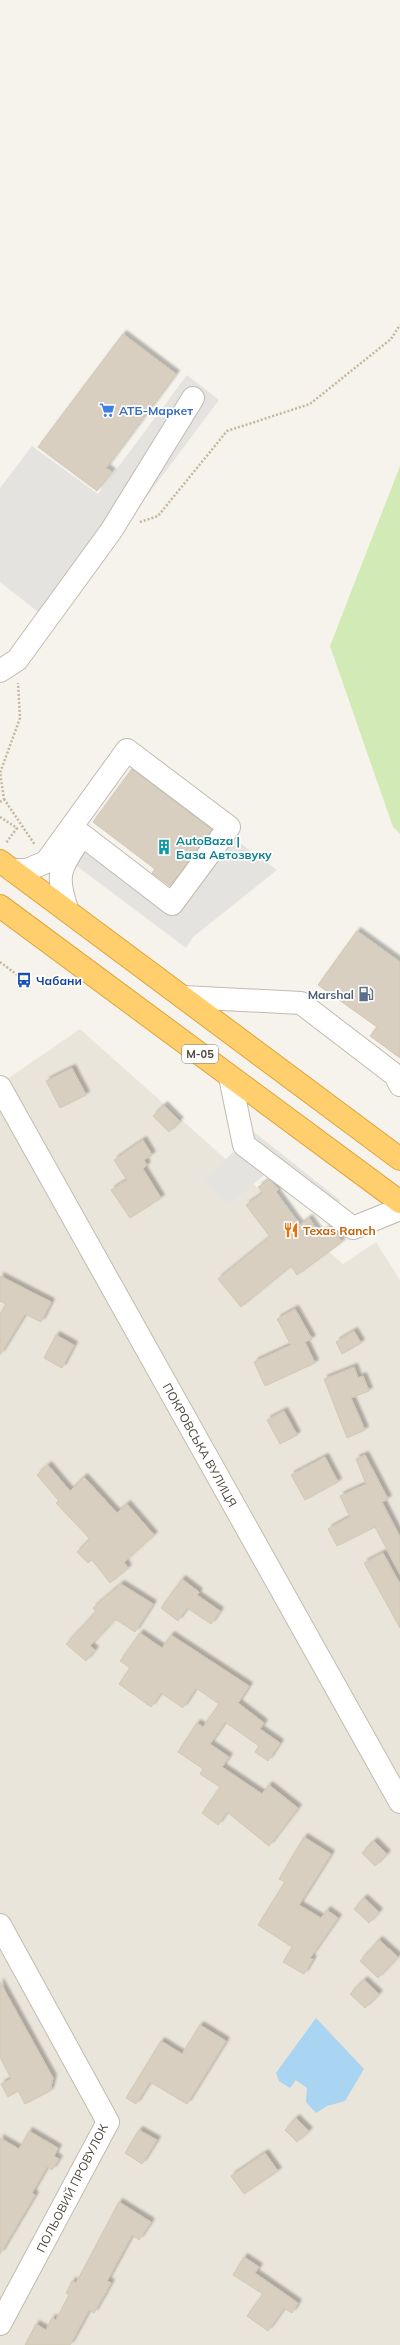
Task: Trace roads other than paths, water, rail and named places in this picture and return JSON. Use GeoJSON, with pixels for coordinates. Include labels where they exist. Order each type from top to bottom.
{"type":"FeatureCollection","features":[{"type":"Feature","properties":{"kind":"highway","name":"М-05"},"geometry":{"type":"LineString","coordinates":[[5,859],[67,909],[400,1159]]}},
{"type":"Feature","properties":{"kind":"highway","name":"М-05"},"geometry":{"type":"LineString","coordinates":[[0,906],[400,1202]]}},
{"type":"Feature","properties":{"kind":"street"},"geometry":{"type":"LineString","coordinates":[[9,665],[111,531],[193,398]]}},
{"type":"Feature","properties":{"kind":"street"},"geometry":{"type":"LineString","coordinates":[[5,859],[27,870],[46,862],[127,750],[229,827],[172,904],[82,835],[61,868],[60,879],[67,909]]}},
{"type":"Feature","properties":{"kind":"street"},"geometry":{"type":"LineString","coordinates":[[184,997],[301,1003],[395,1075],[400,1085]]}},
{"type":"Feature","properties":{"kind":"street"},"geometry":{"type":"LineString","coordinates":[[230,1077],[244,1145],[353,1228],[400,1210]]}},
{"type":"Feature","properties":{"kind":"street","name":"ПОКРОВСЬКА ВУЛИЦЯ"},"geometry":{"type":"LineString","coordinates":[[0,1087],[400,1802]]}},
{"type":"Feature","properties":{"kind":"street","name":"ПОЛЬОВИЙ ПРОВУЛОК"},"geometry":{"type":"LineString","coordinates":[[0,1925],[108,2122],[0,2324]]}},
{"type":"Feature","properties":{"kind":"water"},"geometry":{"type":"Polygon","coordinates":[[[316,2018],[364,2069],[345,2101],[327,2106],[316,2113],[306,2102],[307,2088],[296,2080],[290,2088],[279,2081],[276,2073],[316,2018]]]}},
{"type":"Feature","properties":{"kind":"place","name":"АТБ-Маркет"},"geometry":{"type":"Point","coordinates":[107,410]}},
{"type":"Feature","properties":{"kind":"place","name":"AutoBaza | База Автозвуку"},"geometry":{"type":"Point","coordinates":[164,847]}},
{"type":"Feature","properties":{"kind":"place","name":"Чабани"},"geometry":{"type":"Point","coordinates":[24,980]}},
{"type":"Feature","properties":{"kind":"place","name":"Marshal"},"geometry":{"type":"Point","coordinates":[366,994]}},
{"type":"Feature","properties":{"kind":"place","name":"Texas Ranch"},"geometry":{"type":"Point","coordinates":[291,1230]}}]}
